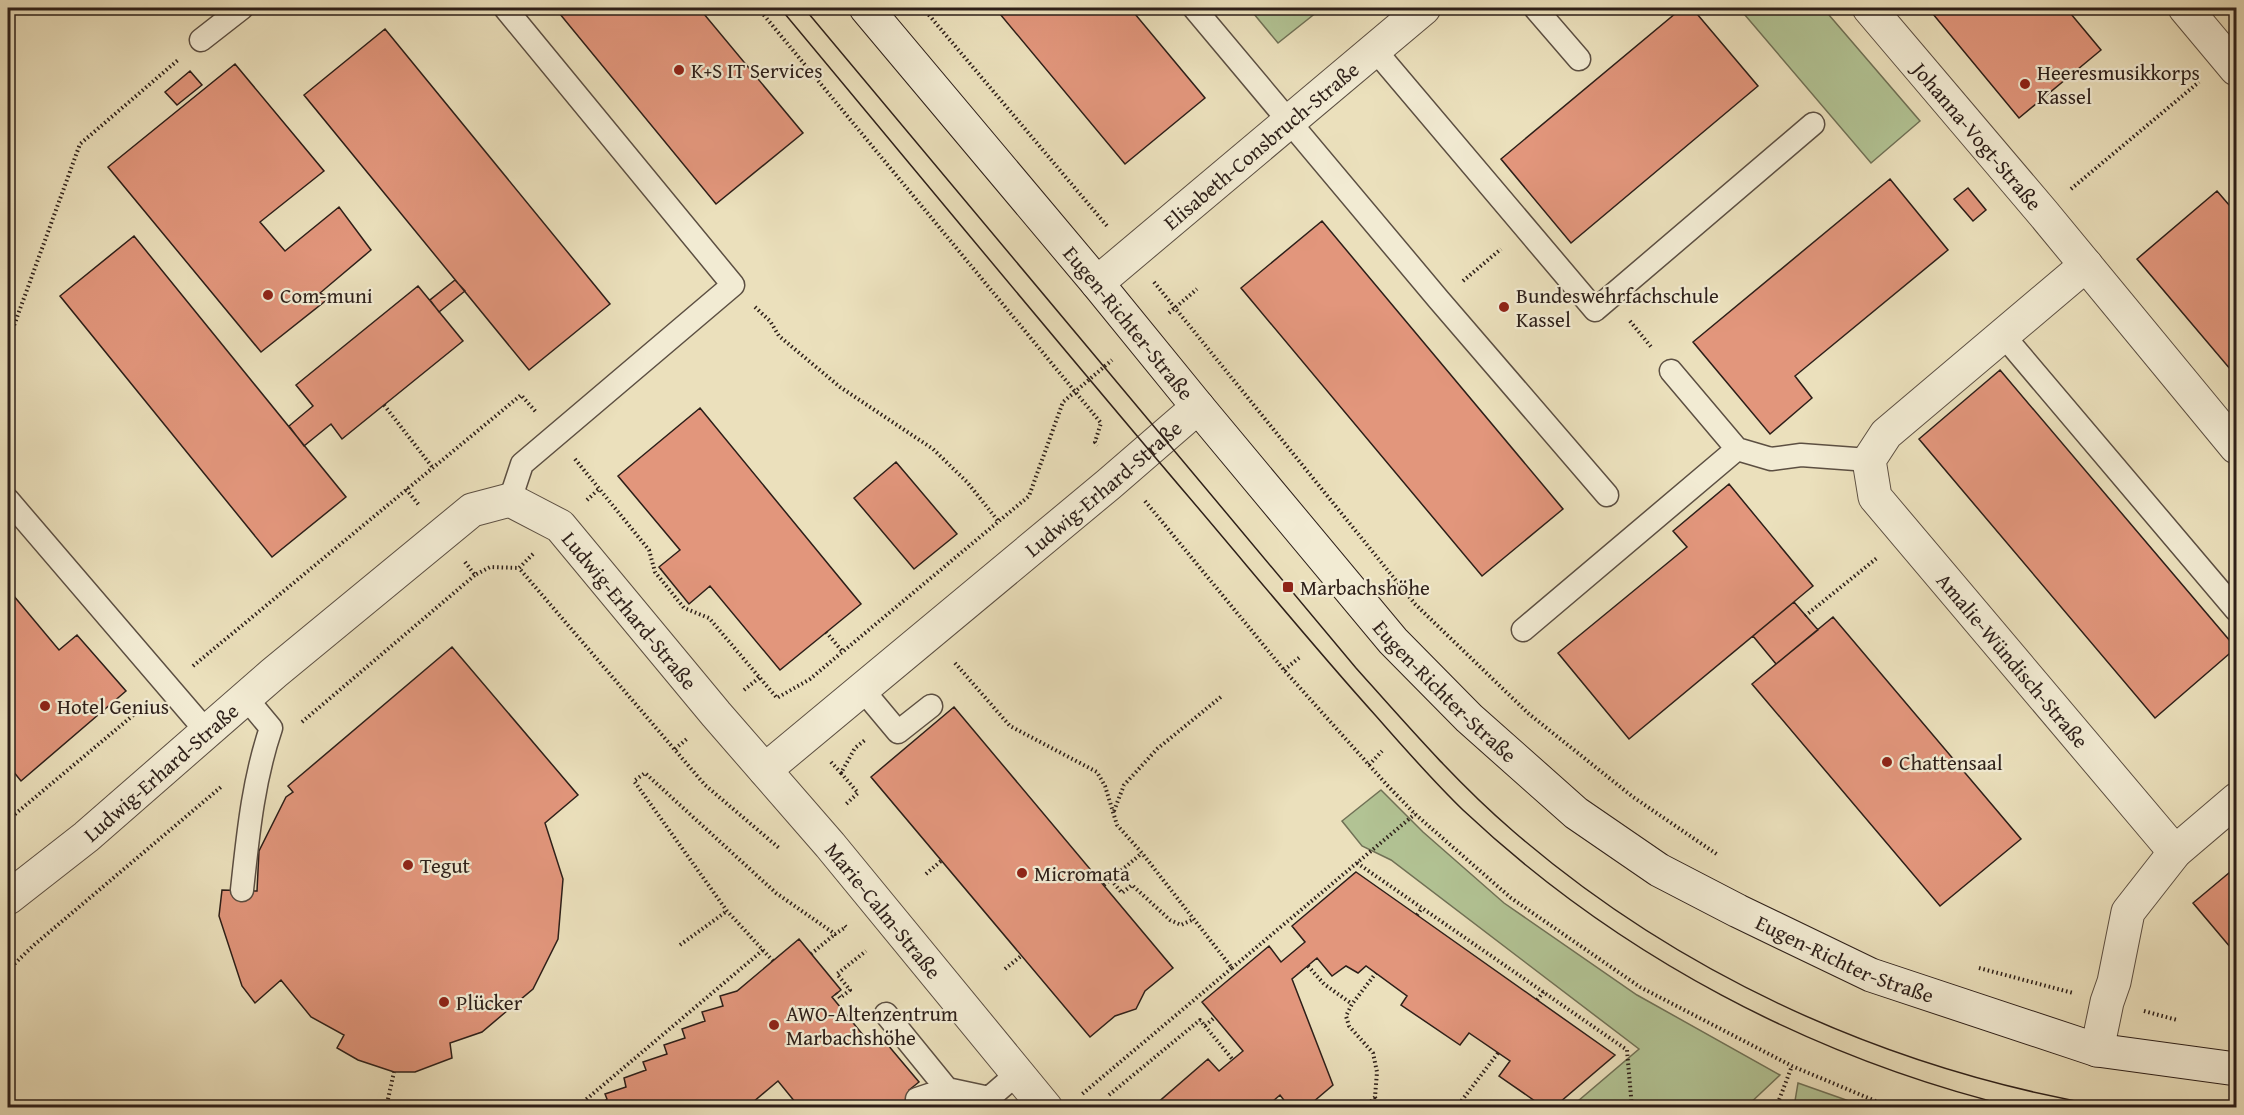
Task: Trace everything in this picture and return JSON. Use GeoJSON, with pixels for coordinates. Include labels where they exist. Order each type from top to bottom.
{"type":"FeatureCollection","features":[{"type":"Feature","properties":{"kind":"street","name":"Eugen-Richter-Straße"},"geometry":{"type":"LineString","coordinates":[[866,8],[1393,640],[1469,718],[1576,813],[1659,870],[1870,975],[2097,1050],[2236,1069]]}},
{"type":"Feature","properties":{"kind":"street","name":"Elisabeth-Consbruch-Straße"},"geometry":{"type":"LineString","coordinates":[[1097,283],[1424,8]]}},
{"type":"Feature","properties":{"kind":"street","name":"Johanna-Vogt-Straße"},"geometry":{"type":"LineString","coordinates":[[1869,8],[2043,213],[2236,447]]}},
{"type":"Feature","properties":{"kind":"street"},"geometry":{"type":"LineString","coordinates":[[2186,8],[2232,63]]}},
{"type":"Feature","properties":{"kind":"street"},"geometry":{"type":"LineString","coordinates":[[1869,460],[1886,434],[2086,266]]}},
{"type":"Feature","properties":{"kind":"street","name":"Ludwig-Erhard-Straße"},"geometry":{"type":"LineString","coordinates":[[8,898],[86,837],[246,698],[472,510],[510,500],[560,526],[765,770],[1198,407]]}},
{"type":"Feature","properties":{"kind":"street","name":"Amalie-Wündisch-Straße"},"geometry":{"type":"LineString","coordinates":[[1869,460],[1875,497],[2175,852]]}},
{"type":"Feature","properties":{"kind":"street","name":"Marie-Calm-Straße"},"geometry":{"type":"LineString","coordinates":[[765,770],[830,845],[1046,1107]]}},
{"type":"Feature","properties":{"kind":"street"},"geometry":{"type":"LineString","coordinates":[[2097,1050],[2128,912],[2175,852],[2236,800]]}},
{"type":"Feature","properties":{"kind":"lane"},"geometry":{"type":"LineString","coordinates":[[201,40],[242,8]]}},
{"type":"Feature","properties":{"kind":"lane"},"geometry":{"type":"LineString","coordinates":[[506,8],[733,285],[522,464],[510,500]]}},
{"type":"Feature","properties":{"kind":"lane"},"geometry":{"type":"LineString","coordinates":[[1194,8],[1607,495]]}},
{"type":"Feature","properties":{"kind":"lane"},"geometry":{"type":"LineString","coordinates":[[1535,8],[1579,59]]}},
{"type":"Feature","properties":{"kind":"lane"},"geometry":{"type":"LineString","coordinates":[[1374,49],[1595,310],[1813,124]]}},
{"type":"Feature","properties":{"kind":"lane"},"geometry":{"type":"LineString","coordinates":[[2003,335],[2236,610]]}},
{"type":"Feature","properties":{"kind":"lane"},"geometry":{"type":"LineString","coordinates":[[1671,371],[1737,449],[1771,459],[1801,455],[1869,460]]}},
{"type":"Feature","properties":{"kind":"lane"},"geometry":{"type":"LineString","coordinates":[[1523,630],[1737,449]]}},
{"type":"Feature","properties":{"kind":"lane"},"geometry":{"type":"LineString","coordinates":[[8,500],[207,732]]}},
{"type":"Feature","properties":{"kind":"lane"},"geometry":{"type":"LineString","coordinates":[[862,689],[898,732],[931,706]]}},
{"type":"Feature","properties":{"kind":"lane"},"geometry":{"type":"LineString","coordinates":[[242,890],[251,808],[262,755],[271,728],[246,698]]}},
{"type":"Feature","properties":{"kind":"lane"},"geometry":{"type":"LineString","coordinates":[[886,1014],[947,1089]]}},
{"type":"Feature","properties":{"kind":"lane"},"geometry":{"type":"LineString","coordinates":[[917,1099],[947,1089],[988,1098],[1018,1073]]}},
{"type":"Feature","properties":{"kind":"path"},"geometry":{"type":"LineString","coordinates":[[758,8],[1101,423],[1095,442],[1284,670],[1415,814],[1511,898],[1640,987],[1792,1066],[1892,1107]]}},
{"type":"Feature","properties":{"kind":"path"},"geometry":{"type":"LineString","coordinates":[[923,8],[1176,307],[1415,604],[1529,714],[1633,797],[1719,856]]}},
{"type":"Feature","properties":{"kind":"path"},"geometry":{"type":"LineString","coordinates":[[8,342],[80,144],[201,40]]}},
{"type":"Feature","properties":{"kind":"path"},"geometry":{"type":"LineString","coordinates":[[2043,213],[2232,63]]}},
{"type":"Feature","properties":{"kind":"path"},"geometry":{"type":"LineString","coordinates":[[1479,267],[1488,260]]}},
{"type":"Feature","properties":{"kind":"path"},"geometry":{"type":"LineString","coordinates":[[760,677],[777,698],[810,679],[1029,496],[1063,402],[1197,289]]}},
{"type":"Feature","properties":{"kind":"path"},"geometry":{"type":"LineString","coordinates":[[1610,297],[1671,371]]}},
{"type":"Feature","properties":{"kind":"path"},"geometry":{"type":"LineString","coordinates":[[770,321],[779,336],[840,387],[933,449],[967,482],[1026,553]]}},
{"type":"Feature","properties":{"kind":"path"},"geometry":{"type":"LineString","coordinates":[[384,405],[432,468]]}},
{"type":"Feature","properties":{"kind":"path"},"geometry":{"type":"LineString","coordinates":[[1806,616],[1863,569]]}},
{"type":"Feature","properties":{"kind":"path"},"geometry":{"type":"LineString","coordinates":[[826,632],[843,652]]}},
{"type":"Feature","properties":{"kind":"path"},"geometry":{"type":"LineString","coordinates":[[1284,670],[1300,657]]}},
{"type":"Feature","properties":{"kind":"path"},"geometry":{"type":"LineString","coordinates":[[955,663],[1010,726],[1097,772],[1105,786],[1117,825],[1142,853],[1232,968]]}},
{"type":"Feature","properties":{"kind":"path"},"geometry":{"type":"LineString","coordinates":[[1113,813],[1124,785],[1157,749],[1222,696]]}},
{"type":"Feature","properties":{"kind":"path"},"geometry":{"type":"LineString","coordinates":[[1369,765],[1382,751]]}},
{"type":"Feature","properties":{"kind":"path"},"geometry":{"type":"LineString","coordinates":[[773,961],[727,911],[634,781],[645,772],[776,893],[835,934]]}},
{"type":"Feature","properties":{"kind":"path"},"geometry":{"type":"LineString","coordinates":[[1097,1081],[1415,814]]}},
{"type":"Feature","properties":{"kind":"path"},"geometry":{"type":"LineString","coordinates":[[1104,885],[1142,853]]}},
{"type":"Feature","properties":{"kind":"path"},"geometry":{"type":"LineString","coordinates":[[926,874],[941,861]]}},
{"type":"Feature","properties":{"kind":"path"},"geometry":{"type":"LineString","coordinates":[[1357,863],[1628,1050],[1632,1107]]}},
{"type":"Feature","properties":{"kind":"path"},"geometry":{"type":"LineString","coordinates":[[1111,880],[1122,893],[1132,885],[1170,920],[1181,925],[1194,919]]}},
{"type":"Feature","properties":{"kind":"path"},"geometry":{"type":"LineString","coordinates":[[1417,915],[1422,908]]}},
{"type":"Feature","properties":{"kind":"path"},"geometry":{"type":"LineString","coordinates":[[680,945],[727,911]]}},
{"type":"Feature","properties":{"kind":"path"},"geometry":{"type":"LineString","coordinates":[[811,954],[846,927]]}},
{"type":"Feature","properties":{"kind":"path"},"geometry":{"type":"LineString","coordinates":[[576,1107],[763,950]]}},
{"type":"Feature","properties":{"kind":"path"},"geometry":{"type":"LineString","coordinates":[[836,993],[840,998],[850,990],[837,974],[866,951]]}},
{"type":"Feature","properties":{"kind":"path"},"geometry":{"type":"LineString","coordinates":[[1005,969],[1021,956]]}},
{"type":"Feature","properties":{"kind":"path"},"geometry":{"type":"LineString","coordinates":[[1308,966],[1324,984],[1352,1004]]}},
{"type":"Feature","properties":{"kind":"path"},"geometry":{"type":"LineString","coordinates":[[1975,967],[2184,1022]]}},
{"type":"Feature","properties":{"kind":"path"},"geometry":{"type":"LineString","coordinates":[[1376,973],[1352,1004],[1346,1016],[1349,1026],[1373,1053],[1377,1072],[1375,1097],[1379,1107]]}},
{"type":"Feature","properties":{"kind":"path"},"geometry":{"type":"LineString","coordinates":[[1538,1000],[1544,991]]}},
{"type":"Feature","properties":{"kind":"path"},"geometry":{"type":"LineString","coordinates":[[1205,1026],[1214,1018]]}},
{"type":"Feature","properties":{"kind":"path"},"geometry":{"type":"LineString","coordinates":[[1109,1095],[1200,1020],[1233,1060]]}},
{"type":"Feature","properties":{"kind":"path"},"geometry":{"type":"LineString","coordinates":[[1456,1107],[1498,1053]]}},
{"type":"Feature","properties":{"kind":"path"},"geometry":{"type":"LineString","coordinates":[[1776,1107],[1792,1066]]}},
{"type":"Feature","properties":{"kind":"path"},"geometry":{"type":"LineString","coordinates":[[386,1107],[394,1072]]}},
{"type":"Feature","properties":{"kind":"path"},"geometry":{"type":"LineString","coordinates":[[1365,1107],[1375,1097]]}},
{"type":"Feature","properties":{"kind":"green space"},"geometry":{"type":"Polygon","coordinates":[[[1249,8],[1322,8],[1278,43],[1249,8]]]}},
{"type":"Feature","properties":{"kind":"green space"},"geometry":{"type":"Polygon","coordinates":[[[1739,8],[1823,8],[1920,121],[1871,163],[1739,8]]]}},
{"type":"Feature","properties":{"kind":"green space"},"geometry":{"type":"Polygon","coordinates":[[[1381,790],[1423,832],[1504,903],[1637,995],[1780,1075],[1746,1107],[1571,1107],[1639,1049],[1391,860],[1362,846],[1342,821],[1381,790]]]}},
{"type":"Feature","properties":{"kind":"green space"},"geometry":{"type":"Polygon","coordinates":[[[1798,1083],[1866,1107],[1794,1107],[1798,1083]]]}},
{"type":"Feature","properties":{"kind":"building","name":"K+S IT Services"},"geometry":{"type":"Polygon","coordinates":[[[555,8],[699,8],[803,133],[716,204],[555,8]]]}},
{"type":"Feature","properties":{"kind":"building"},"geometry":{"type":"Polygon","coordinates":[[[995,8],[1130,8],[1205,98],[1125,164],[995,8]]]}},
{"type":"Feature","properties":{"kind":"building"},"geometry":{"type":"Polygon","coordinates":[[[1682,8],[1692,8],[1758,86],[1571,243],[1501,159],[1682,8]]]}},
{"type":"Feature","properties":{"kind":"building","name":"Heeresmusikkorps Kassel"},"geometry":{"type":"Polygon","coordinates":[[[1928,8],[2066,8],[2101,50],[2019,118],[1928,8]]]}},
{"type":"Feature","properties":{"kind":"building"},"geometry":{"type":"Polygon","coordinates":[[[385,29],[610,304],[529,370],[304,95],[385,29]]]}},
{"type":"Feature","properties":{"kind":"building"},"geometry":{"type":"Polygon","coordinates":[[[235,64],[324,171],[260,222],[285,251],[339,207],[371,250],[320,293],[329,298],[261,352],[108,167],[235,64]]]}},
{"type":"Feature","properties":{"kind":"building"},"geometry":{"type":"Polygon","coordinates":[[[190,71],[202,85],[177,105],[165,92],[190,71]]]}},
{"type":"Feature","properties":{"kind":"building"},"geometry":{"type":"Polygon","coordinates":[[[1890,179],[1948,250],[1795,376],[1812,398],[1770,434],[1693,342],[1890,179]]]}},
{"type":"Feature","properties":{"kind":"building"},"geometry":{"type":"Polygon","coordinates":[[[1968,188],[1986,210],[1973,221],[1954,199],[1968,188]]]}},
{"type":"Feature","properties":{"kind":"building"},"geometry":{"type":"Polygon","coordinates":[[[2217,191],[2236,213],[2236,376],[2137,259],[2217,191]]]}},
{"type":"Feature","properties":{"kind":"building"},"geometry":{"type":"Polygon","coordinates":[[[1322,221],[1563,509],[1482,576],[1241,288],[1322,221]]]}},
{"type":"Feature","properties":{"kind":"building"},"geometry":{"type":"Polygon","coordinates":[[[134,236],[346,497],[272,557],[60,296],[134,236]]]}},
{"type":"Feature","properties":{"kind":"building"},"geometry":{"type":"Polygon","coordinates":[[[455,280],[465,291],[439,312],[430,300],[455,280]]]}},
{"type":"Feature","properties":{"kind":"building"},"geometry":{"type":"Polygon","coordinates":[[[418,286],[463,341],[342,439],[331,424],[304,446],[289,426],[313,406],[296,385],[418,286]]]}},
{"type":"Feature","properties":{"kind":"building"},"geometry":{"type":"Polygon","coordinates":[[[2000,370],[2236,648],[2155,718],[1919,439],[2000,370]]]}},
{"type":"Feature","properties":{"kind":"building"},"geometry":{"type":"Polygon","coordinates":[[[700,408],[861,604],[780,670],[710,586],[689,604],[659,567],[680,550],[618,476],[700,408]]]}},
{"type":"Feature","properties":{"kind":"building"},"geometry":{"type":"Polygon","coordinates":[[[896,462],[957,534],[914,569],[854,498],[896,462]]]}},
{"type":"Feature","properties":{"kind":"building"},"geometry":{"type":"Polygon","coordinates":[[[1729,484],[1813,586],[1629,739],[1558,653],[1687,547],[1673,531],[1729,484]]]}},
{"type":"Feature","properties":{"kind":"building"},"geometry":{"type":"Polygon","coordinates":[[[8,589],[59,650],[77,635],[126,691],[21,781],[8,765],[8,589]]]}},
{"type":"Feature","properties":{"kind":"building"},"geometry":{"type":"Polygon","coordinates":[[[1794,602],[1818,630],[1776,664],[1753,636],[1794,602]]]}},
{"type":"Feature","properties":{"kind":"building","name":"Chattensaal"},"geometry":{"type":"Polygon","coordinates":[[[1833,617],[2021,839],[1940,906],[1752,684],[1833,617]]]}},
{"type":"Feature","properties":{"kind":"building","name":"Tegut"},"geometry":{"type":"Polygon","coordinates":[[[452,647],[578,795],[545,823],[563,879],[558,939],[533,989],[482,1032],[450,1043],[452,1058],[415,1072],[394,1072],[358,1060],[337,1048],[344,1035],[311,1017],[281,980],[255,1003],[242,986],[219,916],[222,890],[257,891],[259,851],[286,797],[293,792],[288,786],[452,647]]]}},
{"type":"Feature","properties":{"kind":"building","name":"Micromata"},"geometry":{"type":"Polygon","coordinates":[[[954,707],[1173,968],[1145,991],[1136,1009],[1115,1016],[1090,1037],[871,777],[954,707]]]}},
{"type":"Feature","properties":{"kind":"building"},"geometry":{"type":"Polygon","coordinates":[[[2236,867],[2236,954],[2193,903],[2236,867]]]}},
{"type":"Feature","properties":{"kind":"building"},"geometry":{"type":"Polygon","coordinates":[[[1356,872],[1615,1055],[1553,1108],[1545,1108],[1499,1076],[1510,1061],[1469,1033],[1460,1045],[1401,1005],[1407,996],[1366,966],[1358,973],[1346,966],[1332,976],[1317,958],[1292,979],[1333,1085],[1306,1108],[1290,1108],[1280,1095],[1265,1108],[1157,1108],[1155,1105],[1208,1059],[1219,1071],[1243,1051],[1202,1002],[1269,946],[1281,962],[1305,942],[1292,926],[1356,872]]]}},
{"type":"Feature","properties":{"kind":"building","name":"AWO-Altenzentrum Marbachshöhe"},"geometry":{"type":"Polygon","coordinates":[[[799,939],[841,990],[832,997],[872,1046],[882,1038],[919,1082],[909,1090],[924,1108],[800,1108],[778,1081],[746,1108],[597,1108],[607,1099],[605,1094],[626,1087],[624,1078],[646,1070],[643,1062],[667,1054],[664,1045],[685,1038],[682,1029],[705,1021],[702,1012],[723,1006],[720,996],[737,991],[799,939]]]}},
{"type":"Feature","properties":{"kind":"building"},"geometry":{"type":"Polygon","coordinates":[[[8,1099],[48,1107],[48,1108],[8,1108],[8,1099]]]}},
{"type":"Feature","properties":{"kind":"tram line"},"geometry":{"type":"LineString","coordinates":[[780,8],[1305,635],[1408,752],[1463,810],[1523,862],[1586,911],[1652,955],[1721,995],[1792,1030],[1866,1061],[1941,1087],[2018,1108]]}},
{"type":"Feature","properties":{"kind":"tram line"},"geometry":{"type":"LineString","coordinates":[[804,8],[1356,668],[1451,773],[1513,831],[1579,884],[1648,931],[1720,974],[1795,1011],[1872,1043],[1952,1070],[2033,1092],[2115,1108]]}},
{"type":"Feature","properties":{"kind":"place","name":"K+S IT Services"},"geometry":{"type":"Point","coordinates":[679,70]}},
{"type":"Feature","properties":{"kind":"place","name":"Heeresmusikkorps Kassel"},"geometry":{"type":"Point","coordinates":[2025,84]}},
{"type":"Feature","properties":{"kind":"place","name":"Com-muni"},"geometry":{"type":"Point","coordinates":[268,295]}},
{"type":"Feature","properties":{"kind":"place","name":"Bundeswehrfachschule Kassel"},"geometry":{"type":"Point","coordinates":[1504,307]}},
{"type":"Feature","properties":{"kind":"place","name":"Marbachshöhe"},"geometry":{"type":"Point","coordinates":[1288,587]}},
{"type":"Feature","properties":{"kind":"place","name":"Hotel Genius"},"geometry":{"type":"Point","coordinates":[45,706]}},
{"type":"Feature","properties":{"kind":"place","name":"Chattensaal"},"geometry":{"type":"Point","coordinates":[1887,762]}},
{"type":"Feature","properties":{"kind":"place","name":"Tegut"},"geometry":{"type":"Point","coordinates":[408,865]}},
{"type":"Feature","properties":{"kind":"place","name":"Micromata"},"geometry":{"type":"Point","coordinates":[1022,873]}},
{"type":"Feature","properties":{"kind":"place","name":"Plücker"},"geometry":{"type":"Point","coordinates":[444,1002]}},
{"type":"Feature","properties":{"kind":"place","name":"AWO-Altenzentrum Marbachshöhe"},"geometry":{"type":"Point","coordinates":[774,1025]}}]}
